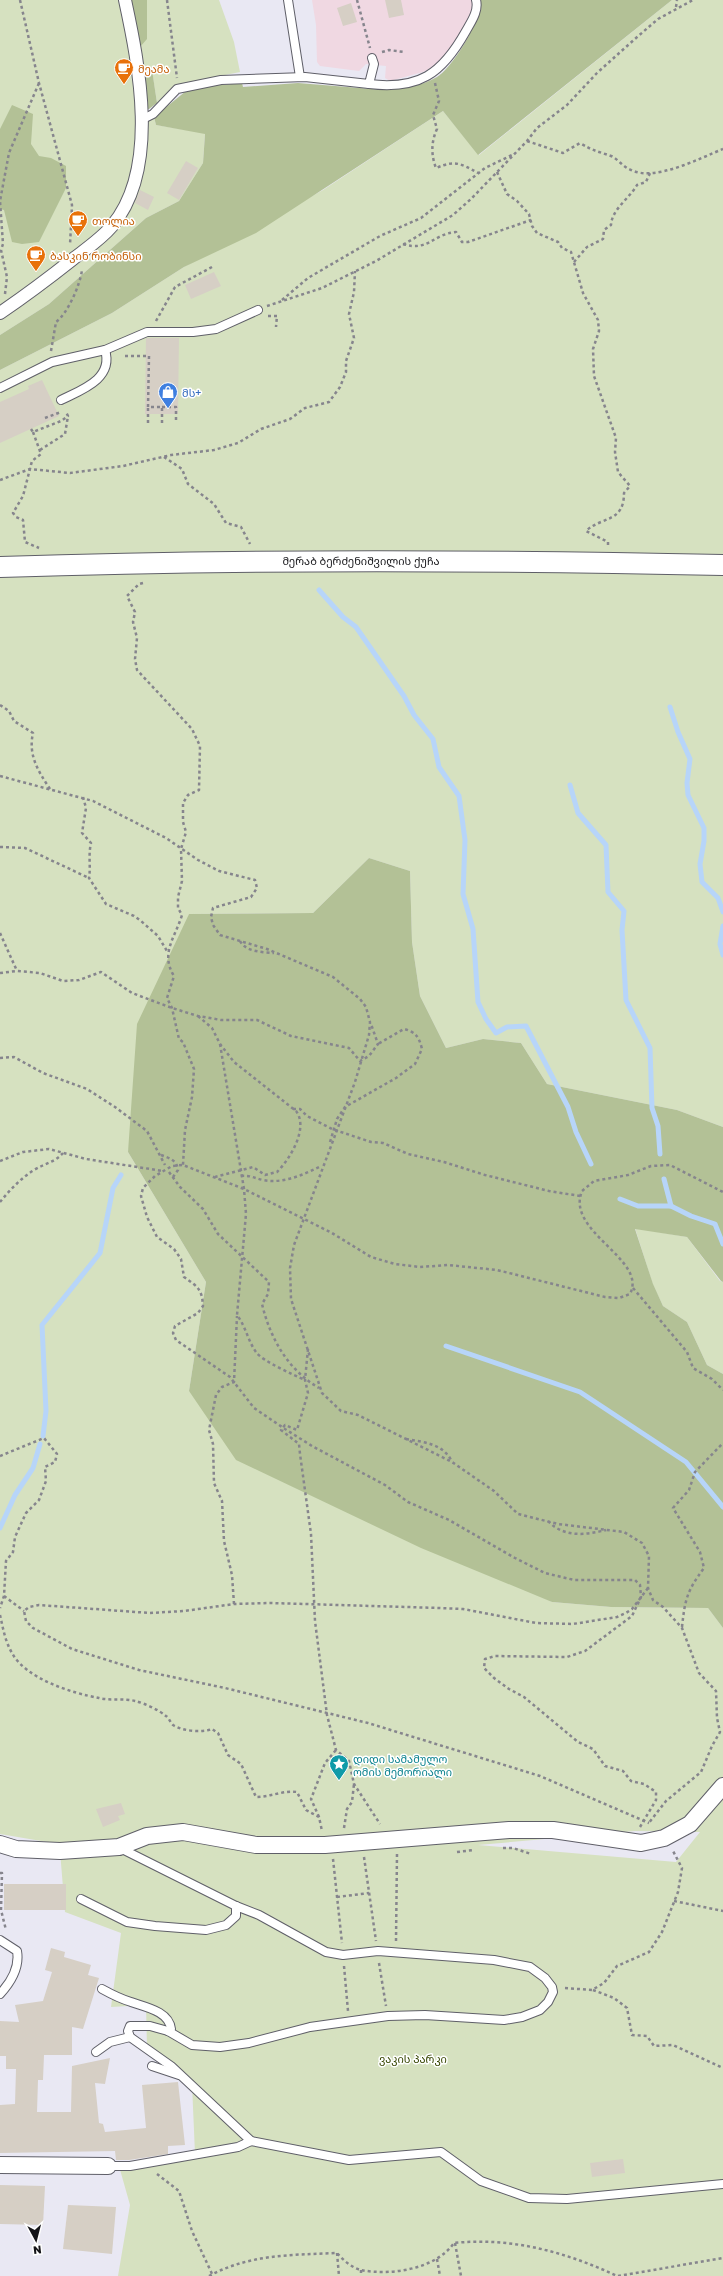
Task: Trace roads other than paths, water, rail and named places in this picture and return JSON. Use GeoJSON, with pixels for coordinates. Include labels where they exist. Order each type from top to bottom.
{"type":"FeatureCollection","features":[{"type":"Feature","properties":{"kind":"street"},"geometry":{"type":"LineString","coordinates":[[4,311],[48,280],[112,227],[126,203],[136,173],[141,120],[137,56],[125,0]]}},
{"type":"Feature","properties":{"kind":"street","name":"მერაბ ბერძენიშვილის ქუჩა"},"geometry":{"type":"LineString","coordinates":[[0,567],[152,562],[426,560],[723,565]]}},
{"type":"Feature","properties":{"kind":"street"},"geometry":{"type":"LineString","coordinates":[[0,1844],[16,1850],[60,1851],[119,1847],[147,1836],[183,1832],[256,1845],[325,1845],[509,1830],[553,1830],[641,1843],[664,1838],[690,1824],[723,1786]]}},
{"type":"Feature","properties":{"kind":"street"},"geometry":{"type":"LineString","coordinates":[[0,2166],[108,2166]]}},
{"type":"Feature","properties":{"kind":"lane"},"geometry":{"type":"LineString","coordinates":[[288,0],[300,77]]}},
{"type":"Feature","properties":{"kind":"lane"},"geometry":{"type":"LineString","coordinates":[[141,120],[153,114],[177,89],[221,80],[300,77],[388,86],[405,85],[434,74],[454,52],[475,14],[476,0]]}},
{"type":"Feature","properties":{"kind":"lane"},"geometry":{"type":"LineString","coordinates":[[369,84],[374,64],[372,58]]}},
{"type":"Feature","properties":{"kind":"lane"},"geometry":{"type":"LineString","coordinates":[[0,388],[52,362],[105,350],[147,332],[193,332],[216,329],[258,310]]}},
{"type":"Feature","properties":{"kind":"lane"},"geometry":{"type":"LineString","coordinates":[[61,400],[96,382],[107,365],[105,350]]}},
{"type":"Feature","properties":{"kind":"lane"},"geometry":{"type":"LineString","coordinates":[[119,1847],[236,1906],[259,1915],[326,1952],[344,1952],[375,1948],[462,1957],[530,1967],[546,1978],[552,1987],[553,1992],[548,2002],[540,2010],[522,2017],[504,2020],[385,2013],[350,2018],[249,2043],[220,2047],[192,2045],[168,2031],[150,2026],[130,2026],[128,2031],[130,2037],[182,2076],[251,2141],[350,2160],[365,2160],[441,2152],[481,2181],[529,2198],[567,2199],[723,2184]]}},
{"type":"Feature","properties":{"kind":"lane"},"geometry":{"type":"LineString","coordinates":[[81,1899],[127,1922],[206,1930],[226,1925],[236,1916],[236,1906]]}},
{"type":"Feature","properties":{"kind":"lane"},"geometry":{"type":"LineString","coordinates":[[0,1940],[17,1951],[18,1956],[16,1970],[10,1983],[0,1994]]}},
{"type":"Feature","properties":{"kind":"lane"},"geometry":{"type":"LineString","coordinates":[[102,1989],[131,2002],[153,2009],[164,2017],[171,2029],[168,2031]]}},
{"type":"Feature","properties":{"kind":"lane"},"geometry":{"type":"LineString","coordinates":[[96,2052],[110,2042],[130,2037]]}},
{"type":"Feature","properties":{"kind":"lane"},"geometry":{"type":"LineString","coordinates":[[152,2066],[182,2076]]}},
{"type":"Feature","properties":{"kind":"lane"},"geometry":{"type":"LineString","coordinates":[[108,2166],[130,2166],[238,2147],[251,2141]]}},
{"type":"Feature","properties":{"kind":"waterway"},"geometry":{"type":"LineString","coordinates":[[319,590],[343,617],[356,627],[404,696],[414,715],[433,739],[439,767],[459,796],[465,840],[463,894],[473,929],[478,1002],[486,1019],[496,1033],[507,1027],[526,1026],[568,1107],[576,1132],[591,1164]]}},
{"type":"Feature","properties":{"kind":"waterway"},"geometry":{"type":"LineString","coordinates":[[670,707],[678,732],[690,759],[687,783],[688,795],[704,828],[704,841],[700,864],[702,882],[718,898],[723,912]]}},
{"type":"Feature","properties":{"kind":"waterway"},"geometry":{"type":"LineString","coordinates":[[570,785],[578,813],[606,845],[608,892],[624,911],[622,930],[626,1000],[650,1048],[652,1108],[658,1126],[660,1154]]}},
{"type":"Feature","properties":{"kind":"waterway"},"geometry":{"type":"LineString","coordinates":[[723,926],[720,944],[723,955]]}},
{"type":"Feature","properties":{"kind":"waterway"},"geometry":{"type":"LineString","coordinates":[[43,1436],[46,1411],[42,1325],[100,1253],[113,1188],[121,1175]]}},
{"type":"Feature","properties":{"kind":"waterway"},"geometry":{"type":"LineString","coordinates":[[664,1179],[671,1206]]}},
{"type":"Feature","properties":{"kind":"waterway"},"geometry":{"type":"LineString","coordinates":[[620,1199],[638,1206],[671,1206],[691,1216],[715,1224],[723,1244]]}},
{"type":"Feature","properties":{"kind":"waterway"},"geometry":{"type":"LineString","coordinates":[[446,1346],[580,1392],[686,1462],[723,1507]]}},
{"type":"Feature","properties":{"kind":"waterway"},"geometry":{"type":"LineString","coordinates":[[0,1528],[15,1495],[33,1468],[40,1444]]}},
{"type":"Feature","properties":{"kind":"place","name":"მეამა"},"geometry":{"type":"Point","coordinates":[124,85]}},
{"type":"Feature","properties":{"kind":"place","name":"თოლია"},"geometry":{"type":"Point","coordinates":[78,237]}},
{"type":"Feature","properties":{"kind":"place","name":"ბასკინ რობინსი"},"geometry":{"type":"Point","coordinates":[36,272]}},
{"type":"Feature","properties":{"kind":"place","name":"მს+"},"geometry":{"type":"Point","coordinates":[168,409]}},
{"type":"Feature","properties":{"kind":"place","name":"დიდი სამამულო ომის მემორიალი"},"geometry":{"type":"Point","coordinates":[339,1781]}},
{"type":"Feature","properties":{"kind":"park label","name":"ვაკის პარკი"},"geometry":{"type":"Point","coordinates":[413,2058]}}]}
